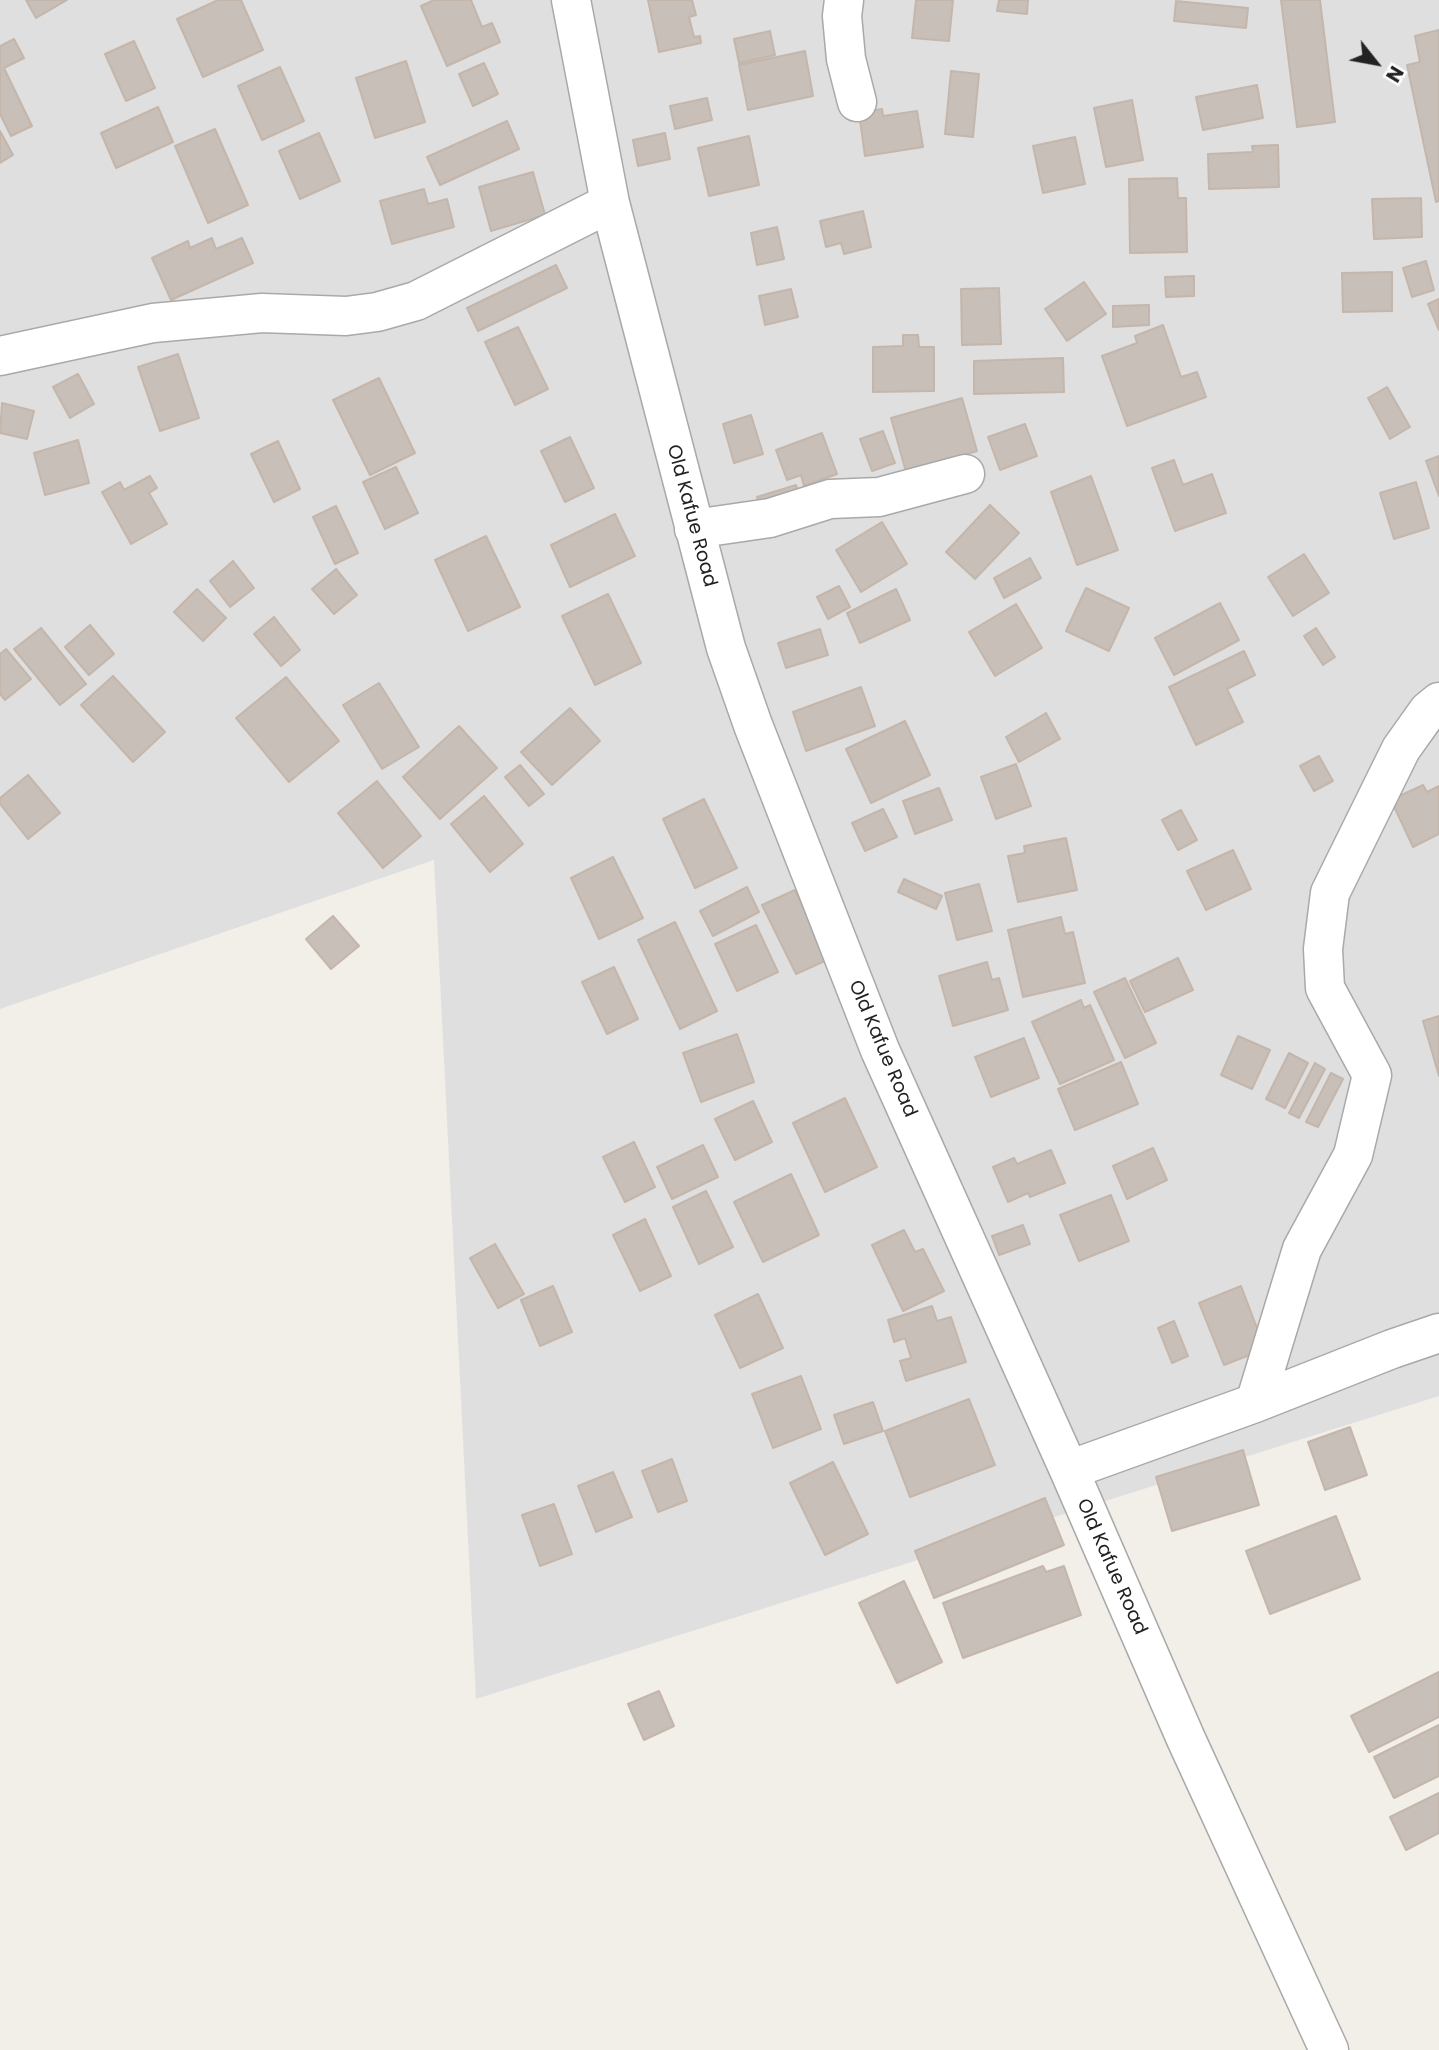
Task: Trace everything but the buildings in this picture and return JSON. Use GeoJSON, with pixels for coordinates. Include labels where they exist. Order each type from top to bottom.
{"type":"FeatureCollection","features":[{"type":"Feature","properties":{"kind":"street","name":"Old Kafue Road"},"geometry":{"type":"LineString","coordinates":[[571,0],[610,203],[726,648],[753,725],[880,1050],[1069,1470],[1186,1739],[1329,2050]]}},
{"type":"Feature","properties":{"kind":"street"},"geometry":{"type":"LineString","coordinates":[[844,0],[842,16],[846,59],[857,102]]}},
{"type":"Feature","properties":{"kind":"street"},"geometry":{"type":"LineString","coordinates":[[0,356],[153,323],[262,313],[346,316],[377,312],[416,301],[610,203]]}},
{"type":"Feature","properties":{"kind":"street"},"geometry":{"type":"LineString","coordinates":[[694,529],[770,518],[831,499],[879,497],[965,474]]}},
{"type":"Feature","properties":{"kind":"street"},"geometry":{"type":"LineString","coordinates":[[1255,1402],[1302,1249],[1353,1155],[1372,1075],[1325,988],[1324,949],[1330,893],[1401,749],[1428,711],[1439,702]]}},
{"type":"Feature","properties":{"kind":"street"},"geometry":{"type":"LineString","coordinates":[[1069,1470],[1439,1333]]}},
{"type":"Feature","properties":{"kind":"shaded area"},"geometry":{"type":"Polygon","coordinates":[[[0,0],[1439,0],[1439,1396],[476,1699],[434,860],[0,1009],[0,0]]]}}]}
